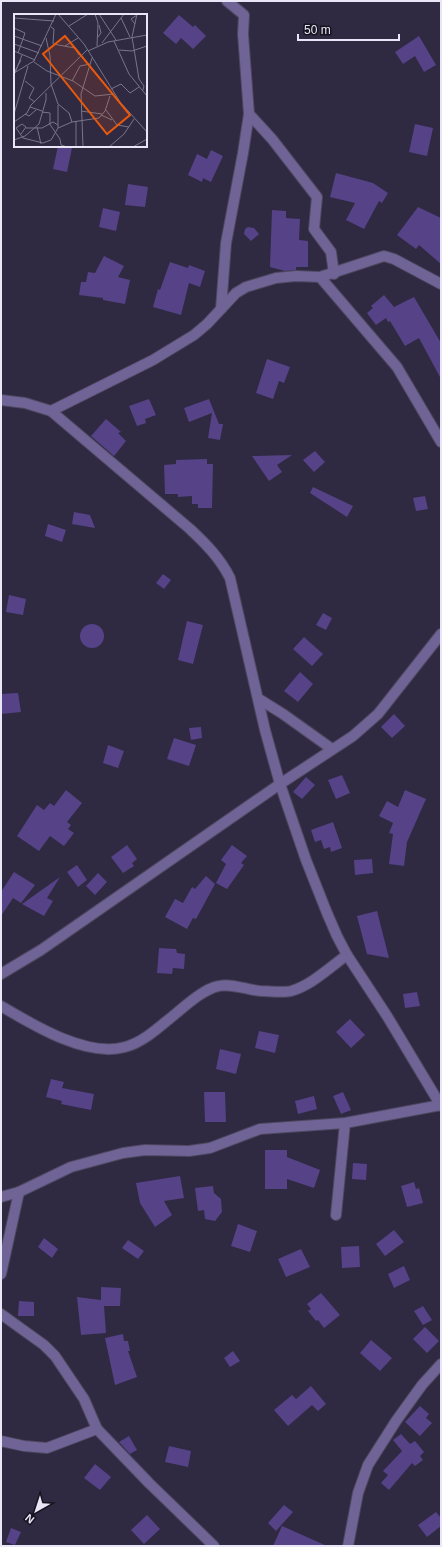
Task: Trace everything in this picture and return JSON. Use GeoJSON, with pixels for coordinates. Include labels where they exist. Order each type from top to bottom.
{"type":"FeatureCollection","features":[{"type":"Feature","properties":{"kind":"street"},"geometry":{"type":"LineString","coordinates":[[221,309],[226,243],[249,114],[243,34],[244,15],[227,1]]}},
{"type":"Feature","properties":{"kind":"street"},"geometry":{"type":"LineString","coordinates":[[249,114],[272,139],[317,197],[314,229],[331,252],[334,274]]}},
{"type":"Feature","properties":{"kind":"street"},"geometry":{"type":"LineString","coordinates":[[51,411],[153,360],[194,335],[236,293],[258,282],[296,276],[320,277],[334,274],[384,256],[394,259],[441,284]]}},
{"type":"Feature","properties":{"kind":"street"},"geometry":{"type":"LineString","coordinates":[[320,277],[397,367],[441,442]]}},
{"type":"Feature","properties":{"kind":"street"},"geometry":{"type":"LineString","coordinates":[[1,400],[24,403],[51,411],[190,529],[208,546],[222,563],[230,578],[265,730],[280,784],[306,860],[337,936],[347,955],[387,1016],[441,1105],[345,1123],[260,1129],[210,1148],[189,1151],[145,1150],[123,1153],[71,1167],[19,1192],[1,1197]]}},
{"type":"Feature","properties":{"kind":"street"},"geometry":{"type":"LineString","coordinates":[[1,974],[41,950],[280,784],[353,736],[378,714],[441,634]]}},
{"type":"Feature","properties":{"kind":"street"},"geometry":{"type":"LineString","coordinates":[[259,700],[283,714],[332,749]]}},
{"type":"Feature","properties":{"kind":"street"},"geometry":{"type":"LineString","coordinates":[[1,1006],[37,1027],[80,1045],[98,1048],[126,1047],[152,1033],[194,999],[219,986],[234,986],[260,991],[290,991],[305,985],[347,955]]}},
{"type":"Feature","properties":{"kind":"street"},"geometry":{"type":"LineString","coordinates":[[336,1216],[345,1123]]}},
{"type":"Feature","properties":{"kind":"street"},"geometry":{"type":"LineString","coordinates":[[1,1274],[19,1192]]}},
{"type":"Feature","properties":{"kind":"street"},"geometry":{"type":"LineString","coordinates":[[1,1314],[44,1345],[55,1356],[84,1399],[97,1429],[144,1478],[214,1546]]}},
{"type":"Feature","properties":{"kind":"street"},"geometry":{"type":"LineString","coordinates":[[348,1546],[358,1493],[368,1465],[396,1421],[422,1385],[441,1364]]}},
{"type":"Feature","properties":{"kind":"street"},"geometry":{"type":"LineString","coordinates":[[1,1441],[24,1446],[47,1448],[97,1429]]}},
{"type":"Feature","properties":{"kind":"building"},"geometry":{"type":"Polygon","coordinates":[[[179,15],[193,27],[195,25],[206,36],[193,49],[181,38],[176,44],[163,33],[179,15]]]}},
{"type":"Feature","properties":{"kind":"building"},"geometry":{"type":"Polygon","coordinates":[[[419,36],[436,65],[424,72],[415,56],[403,64],[395,52],[419,36]]]}},
{"type":"Feature","properties":{"kind":"building"},"geometry":{"type":"Polygon","coordinates":[[[415,124],[433,128],[427,156],[409,152],[415,124]]]}},
{"type":"Feature","properties":{"kind":"building"},"geometry":{"type":"Polygon","coordinates":[[[58,147],[72,148],[67,172],[53,169],[58,147]]]}},
{"type":"Feature","properties":{"kind":"building"},"geometry":{"type":"Polygon","coordinates":[[[211,150],[223,156],[211,182],[203,178],[202,182],[188,175],[197,154],[207,159],[211,150]]]}},
{"type":"Feature","properties":{"kind":"building"},"geometry":{"type":"Polygon","coordinates":[[[336,173],[373,183],[388,193],[382,203],[379,201],[364,229],[346,220],[355,203],[330,197],[336,173]]]}},
{"type":"Feature","properties":{"kind":"building"},"geometry":{"type":"Polygon","coordinates":[[[128,184],[148,187],[145,207],[125,205],[128,184]]]}},
{"type":"Feature","properties":{"kind":"building"},"geometry":{"type":"Polygon","coordinates":[[[418,207],[441,218],[441,264],[419,245],[416,249],[397,235],[418,207]]]}},
{"type":"Feature","properties":{"kind":"building"},"geometry":{"type":"Polygon","coordinates":[[[103,208],[120,212],[116,231],[99,227],[103,208]]]}},
{"type":"Feature","properties":{"kind":"building"},"geometry":{"type":"Polygon","coordinates":[[[272,210],[286,211],[286,218],[300,219],[299,240],[308,241],[308,267],[296,267],[296,270],[285,271],[270,267],[272,210]]]}},
{"type":"Feature","properties":{"kind":"building"},"geometry":{"type":"Polygon","coordinates":[[[248,227],[254,228],[259,234],[251,241],[244,234],[245,229],[248,227]]]}},
{"type":"Feature","properties":{"kind":"building"},"geometry":{"type":"Polygon","coordinates":[[[104,256],[124,266],[118,277],[130,280],[125,304],[103,300],[103,298],[79,295],[81,282],[86,282],[88,272],[95,273],[104,256]]]}},
{"type":"Feature","properties":{"kind":"building"},"geometry":{"type":"Polygon","coordinates":[[[170,262],[188,268],[189,265],[205,271],[200,287],[189,283],[181,315],[153,307],[158,289],[160,290],[170,262]]]}},
{"type":"Feature","properties":{"kind":"building"},"geometry":{"type":"Polygon","coordinates":[[[384,295],[394,307],[414,297],[441,343],[441,379],[419,338],[405,346],[390,321],[388,322],[386,318],[376,325],[367,313],[373,308],[371,306],[384,295]]]}},
{"type":"Feature","properties":{"kind":"building"},"geometry":{"type":"Polygon","coordinates":[[[267,359],[290,367],[284,383],[279,381],[273,399],[256,393],[267,359]]]}},
{"type":"Feature","properties":{"kind":"building"},"geometry":{"type":"Polygon","coordinates":[[[149,399],[156,415],[145,419],[146,423],[137,426],[129,406],[149,399]]]}},
{"type":"Feature","properties":{"kind":"building"},"geometry":{"type":"Polygon","coordinates":[[[209,399],[219,424],[223,424],[220,440],[208,438],[212,413],[189,422],[184,408],[209,399]]]}},
{"type":"Feature","properties":{"kind":"building"},"geometry":{"type":"Polygon","coordinates":[[[106,419],[121,432],[118,433],[126,441],[114,456],[91,436],[106,419]]]}},
{"type":"Feature","properties":{"kind":"building"},"geometry":{"type":"Polygon","coordinates":[[[315,451],[325,462],[314,472],[303,460],[315,451]]]}},
{"type":"Feature","properties":{"kind":"building"},"geometry":{"type":"Polygon","coordinates":[[[292,455],[277,465],[282,472],[269,481],[252,456],[292,455]]]}},
{"type":"Feature","properties":{"kind":"building"},"geometry":{"type":"Polygon","coordinates":[[[207,459],[207,464],[213,464],[212,508],[198,508],[198,504],[192,504],[192,496],[178,497],[178,494],[165,494],[164,465],[176,464],[176,460],[207,459]]]}},
{"type":"Feature","properties":{"kind":"building"},"geometry":{"type":"Polygon","coordinates":[[[313,487],[353,506],[347,517],[310,493],[313,487]]]}},
{"type":"Feature","properties":{"kind":"building"},"geometry":{"type":"Polygon","coordinates":[[[425,496],[428,509],[416,511],[413,498],[425,496]]]}},
{"type":"Feature","properties":{"kind":"building"},"geometry":{"type":"Polygon","coordinates":[[[74,512],[90,515],[95,528],[72,524],[74,512]]]}},
{"type":"Feature","properties":{"kind":"building"},"geometry":{"type":"Polygon","coordinates":[[[48,524],[66,530],[62,542],[45,536],[48,524]]]}},
{"type":"Feature","properties":{"kind":"building"},"geometry":{"type":"Polygon","coordinates":[[[163,574],[171,580],[164,589],[156,583],[163,574]]]}},
{"type":"Feature","properties":{"kind":"building"},"geometry":{"type":"Polygon","coordinates":[[[9,595],[26,599],[23,615],[6,612],[9,595]]]}},
{"type":"Feature","properties":{"kind":"building"},"geometry":{"type":"Polygon","coordinates":[[[323,613],[332,618],[326,630],[316,625],[323,613]]]}},
{"type":"Feature","properties":{"kind":"building"},"geometry":{"type":"Polygon","coordinates":[[[187,621],[203,625],[193,664],[178,660],[187,621]]]}},
{"type":"Feature","properties":{"kind":"building"},"geometry":{"type":"Polygon","coordinates":[[[92,624],[101,627],[104,636],[101,645],[92,648],[83,645],[80,636],[83,627],[92,624]]]}},
{"type":"Feature","properties":{"kind":"building"},"geometry":{"type":"Polygon","coordinates":[[[304,637],[323,654],[312,666],[293,649],[304,637]]]}},
{"type":"Feature","properties":{"kind":"building"},"geometry":{"type":"Polygon","coordinates":[[[300,672],[313,684],[298,702],[284,691],[300,672]]]}},
{"type":"Feature","properties":{"kind":"building"},"geometry":{"type":"Polygon","coordinates":[[[18,693],[21,712],[1,714],[1,694],[18,693]]]}},
{"type":"Feature","properties":{"kind":"building"},"geometry":{"type":"Polygon","coordinates":[[[394,714],[405,726],[392,738],[381,727],[394,714]]]}},
{"type":"Feature","properties":{"kind":"building"},"geometry":{"type":"Polygon","coordinates":[[[201,727],[202,738],[191,740],[189,728],[201,727]]]}},
{"type":"Feature","properties":{"kind":"building"},"geometry":{"type":"Polygon","coordinates":[[[174,738],[196,745],[189,766],[167,759],[174,738]]]}},
{"type":"Feature","properties":{"kind":"building"},"geometry":{"type":"Polygon","coordinates":[[[108,745],[124,751],[118,768],[103,763],[108,745]]]}},
{"type":"Feature","properties":{"kind":"building"},"geometry":{"type":"Polygon","coordinates":[[[342,775],[350,793],[336,799],[328,780],[342,775]]]}},
{"type":"Feature","properties":{"kind":"building"},"geometry":{"type":"Polygon","coordinates":[[[306,777],[315,785],[302,799],[293,792],[306,777]]]}},
{"type":"Feature","properties":{"kind":"building"},"geometry":{"type":"Polygon","coordinates":[[[66,790],[82,803],[67,822],[71,825],[68,829],[74,833],[64,846],[50,836],[39,851],[17,836],[37,805],[44,810],[50,803],[54,806],[66,790]]]}},
{"type":"Feature","properties":{"kind":"building"},"geometry":{"type":"Polygon","coordinates":[[[405,790],[426,799],[407,842],[404,866],[389,864],[393,834],[389,833],[393,823],[379,816],[387,801],[398,807],[405,790]]]}},
{"type":"Feature","properties":{"kind":"building"},"geometry":{"type":"Polygon","coordinates":[[[333,822],[342,848],[331,852],[330,847],[324,849],[321,840],[315,842],[311,830],[333,822]]]}},
{"type":"Feature","properties":{"kind":"building"},"geometry":{"type":"Polygon","coordinates":[[[127,845],[137,859],[132,863],[134,866],[123,873],[111,857],[127,845]]]}},
{"type":"Feature","properties":{"kind":"building"},"geometry":{"type":"Polygon","coordinates":[[[232,845],[247,856],[241,863],[244,865],[227,889],[216,883],[226,864],[221,860],[232,845]]]}},
{"type":"Feature","properties":{"kind":"building"},"geometry":{"type":"Polygon","coordinates":[[[372,859],[373,873],[355,875],[354,860],[372,859]]]}},
{"type":"Feature","properties":{"kind":"building"},"geometry":{"type":"Polygon","coordinates":[[[77,865],[87,880],[78,887],[67,872],[77,865]]]}},
{"type":"Feature","properties":{"kind":"building"},"geometry":{"type":"Polygon","coordinates":[[[14,872],[35,885],[21,903],[13,898],[1,916],[1,892],[14,872]]]}},
{"type":"Feature","properties":{"kind":"building"},"geometry":{"type":"Polygon","coordinates":[[[98,873],[107,882],[95,895],[86,886],[98,873]]]}},
{"type":"Feature","properties":{"kind":"building"},"geometry":{"type":"Polygon","coordinates":[[[206,876],[215,884],[196,919],[193,918],[187,929],[165,917],[175,899],[183,903],[192,887],[195,889],[206,876]]]}},
{"type":"Feature","properties":{"kind":"building"},"geometry":{"type":"Polygon","coordinates":[[[60,877],[47,898],[53,901],[44,916],[22,904],[60,877]]]}},
{"type":"Feature","properties":{"kind":"building"},"geometry":{"type":"Polygon","coordinates":[[[377,911],[389,958],[367,954],[357,916],[377,911]]]}},
{"type":"Feature","properties":{"kind":"building"},"geometry":{"type":"Polygon","coordinates":[[[159,948],[176,949],[177,953],[185,954],[184,969],[173,968],[172,974],[157,973],[159,948]]]}},
{"type":"Feature","properties":{"kind":"building"},"geometry":{"type":"Polygon","coordinates":[[[417,992],[420,1006],[405,1008],[403,994],[417,992]]]}},
{"type":"Feature","properties":{"kind":"building"},"geometry":{"type":"Polygon","coordinates":[[[350,1019],[365,1035],[351,1048],[336,1032],[350,1019]]]}},
{"type":"Feature","properties":{"kind":"building"},"geometry":{"type":"Polygon","coordinates":[[[259,1031],[279,1035],[275,1053],[255,1048],[259,1031]]]}},
{"type":"Feature","properties":{"kind":"building"},"geometry":{"type":"Polygon","coordinates":[[[220,1049],[241,1054],[236,1074],[216,1069],[220,1049]]]}},
{"type":"Feature","properties":{"kind":"building"},"geometry":{"type":"Polygon","coordinates":[[[51,1079],[64,1082],[62,1088],[94,1094],[91,1110],[61,1104],[62,1101],[46,1097],[51,1079]]]}},
{"type":"Feature","properties":{"kind":"building"},"geometry":{"type":"Polygon","coordinates":[[[204,1092],[225,1092],[226,1122],[205,1122],[204,1092]]]}},
{"type":"Feature","properties":{"kind":"building"},"geometry":{"type":"Polygon","coordinates":[[[343,1092],[351,1110],[341,1114],[333,1096],[343,1092]]]}},
{"type":"Feature","properties":{"kind":"building"},"geometry":{"type":"Polygon","coordinates":[[[314,1096],[317,1109],[298,1114],[295,1101],[314,1096]]]}},
{"type":"Feature","properties":{"kind":"building"},"geometry":{"type":"Polygon","coordinates":[[[265,1150],[287,1150],[287,1157],[320,1170],[314,1188],[287,1179],[287,1189],[265,1189],[265,1150]]]}},
{"type":"Feature","properties":{"kind":"building"},"geometry":{"type":"Polygon","coordinates":[[[353,1163],[367,1164],[366,1180],[352,1179],[353,1163]]]}},
{"type":"Feature","properties":{"kind":"building"},"geometry":{"type":"Polygon","coordinates":[[[180,1176],[184,1198],[164,1201],[172,1215],[155,1227],[140,1203],[136,1183],[180,1176]]]}},
{"type":"Feature","properties":{"kind":"building"},"geometry":{"type":"Polygon","coordinates":[[[414,1182],[416,1189],[419,1188],[423,1203],[407,1207],[401,1186],[414,1182]]]}},
{"type":"Feature","properties":{"kind":"building"},"geometry":{"type":"Polygon","coordinates":[[[213,1186],[214,1193],[221,1199],[222,1212],[215,1221],[205,1219],[204,1210],[198,1211],[195,1188],[213,1186]]]}},
{"type":"Feature","properties":{"kind":"building"},"geometry":{"type":"Polygon","coordinates":[[[238,1224],[257,1231],[250,1252],[231,1246],[238,1224]]]}},
{"type":"Feature","properties":{"kind":"building"},"geometry":{"type":"Polygon","coordinates":[[[394,1230],[404,1242],[385,1256],[376,1244],[394,1230]]]}},
{"type":"Feature","properties":{"kind":"building"},"geometry":{"type":"Polygon","coordinates":[[[44,1238],[58,1249],[52,1258],[38,1247],[44,1238]]]}},
{"type":"Feature","properties":{"kind":"building"},"geometry":{"type":"Polygon","coordinates":[[[128,1240],[144,1251],[138,1259],[122,1248],[128,1240]]]}},
{"type":"Feature","properties":{"kind":"building"},"geometry":{"type":"Polygon","coordinates":[[[359,1246],[360,1267],[342,1268],[341,1247],[359,1246]]]}},
{"type":"Feature","properties":{"kind":"building"},"geometry":{"type":"Polygon","coordinates":[[[301,1249],[310,1267],[286,1277],[278,1259],[301,1249]]]}},
{"type":"Feature","properties":{"kind":"building"},"geometry":{"type":"Polygon","coordinates":[[[404,1266],[410,1280],[394,1288],[388,1274],[404,1266]]]}},
{"type":"Feature","properties":{"kind":"building"},"geometry":{"type":"Polygon","coordinates":[[[101,1287],[121,1288],[120,1306],[104,1306],[106,1333],[81,1335],[77,1297],[101,1300],[101,1287]]]}},
{"type":"Feature","properties":{"kind":"building"},"geometry":{"type":"Polygon","coordinates":[[[321,1293],[340,1315],[324,1328],[308,1311],[311,1309],[307,1304],[321,1293]]]}},
{"type":"Feature","properties":{"kind":"building"},"geometry":{"type":"Polygon","coordinates":[[[19,1301],[34,1302],[34,1316],[18,1316],[19,1301]]]}},
{"type":"Feature","properties":{"kind":"building"},"geometry":{"type":"Polygon","coordinates":[[[423,1306],[432,1320],[423,1325],[414,1311],[423,1306]]]}},
{"type":"Feature","properties":{"kind":"building"},"geometry":{"type":"Polygon","coordinates":[[[425,1327],[439,1341],[427,1353],[413,1339],[425,1327]]]}},
{"type":"Feature","properties":{"kind":"building"},"geometry":{"type":"Polygon","coordinates":[[[123,1334],[124,1341],[128,1341],[130,1351],[128,1351],[137,1377],[115,1385],[105,1338],[123,1334]]]}},
{"type":"Feature","properties":{"kind":"building"},"geometry":{"type":"Polygon","coordinates":[[[371,1340],[392,1358],[380,1371],[360,1353],[371,1340]]]}},
{"type":"Feature","properties":{"kind":"building"},"geometry":{"type":"Polygon","coordinates":[[[233,1351],[240,1361],[230,1367],[224,1358],[233,1351]]]}},
{"type":"Feature","properties":{"kind":"building"},"geometry":{"type":"Polygon","coordinates":[[[311,1386],[326,1404],[318,1411],[312,1405],[288,1426],[274,1410],[292,1395],[296,1399],[311,1386]]]}},
{"type":"Feature","properties":{"kind":"building"},"geometry":{"type":"Polygon","coordinates":[[[420,1406],[429,1414],[426,1418],[432,1423],[420,1436],[405,1422],[420,1406]]]}},
{"type":"Feature","properties":{"kind":"building"},"geometry":{"type":"Polygon","coordinates":[[[401,1434],[410,1444],[415,1441],[424,1452],[420,1456],[423,1460],[415,1466],[412,1463],[389,1490],[381,1483],[388,1475],[383,1471],[402,1451],[393,1440],[401,1434]]]}},
{"type":"Feature","properties":{"kind":"building"},"geometry":{"type":"Polygon","coordinates":[[[129,1436],[137,1450],[130,1454],[119,1442],[129,1436]]]}},
{"type":"Feature","properties":{"kind":"building"},"geometry":{"type":"Polygon","coordinates":[[[169,1446],[191,1451],[188,1467],[165,1462],[169,1446]]]}},
{"type":"Feature","properties":{"kind":"building"},"geometry":{"type":"Polygon","coordinates":[[[95,1464],[111,1477],[100,1490],[84,1478],[95,1464]]]}},
{"type":"Feature","properties":{"kind":"building"},"geometry":{"type":"Polygon","coordinates":[[[284,1505],[293,1512],[276,1531],[268,1523],[284,1505]]]}},
{"type":"Feature","properties":{"kind":"building"},"geometry":{"type":"Polygon","coordinates":[[[436,1512],[441,1518],[441,1526],[427,1537],[418,1525],[436,1512]]]}},
{"type":"Feature","properties":{"kind":"building"},"geometry":{"type":"Polygon","coordinates":[[[147,1515],[160,1529],[144,1544],[131,1530],[147,1515]]]}},
{"type":"Feature","properties":{"kind":"building"},"geometry":{"type":"Polygon","coordinates":[[[282,1526],[327,1546],[273,1546],[282,1526]]]}},
{"type":"Feature","properties":{"kind":"building"},"geometry":{"type":"Polygon","coordinates":[[[11,1528],[21,1532],[15,1545],[6,1542],[11,1528]]]}}]}
